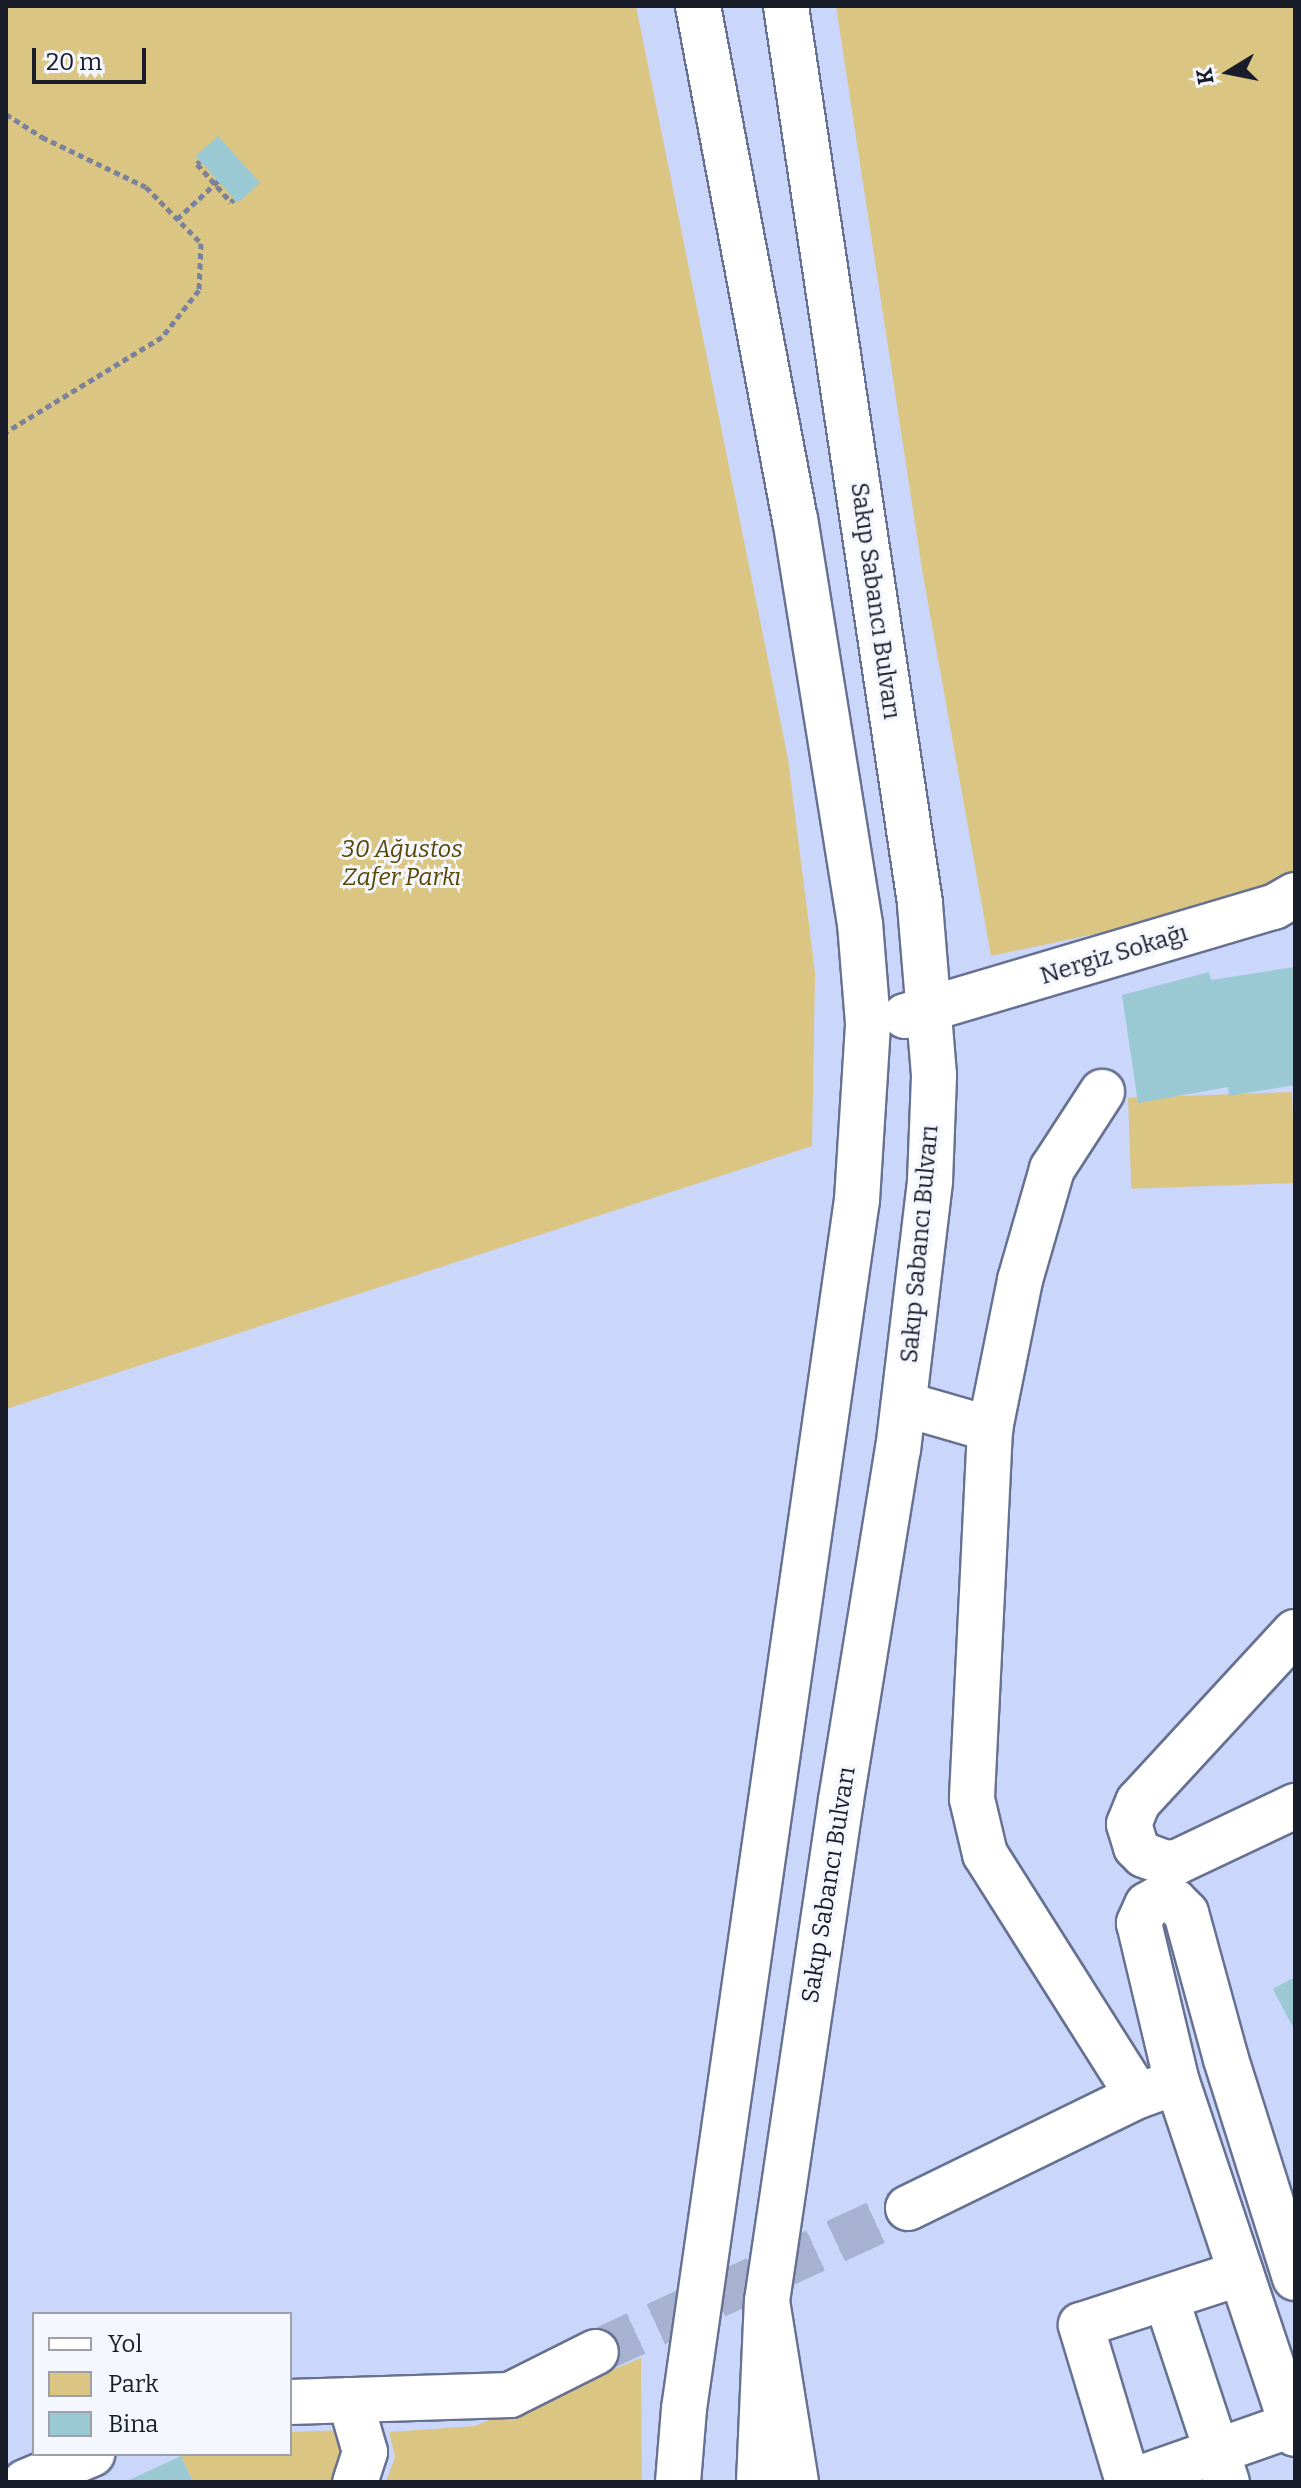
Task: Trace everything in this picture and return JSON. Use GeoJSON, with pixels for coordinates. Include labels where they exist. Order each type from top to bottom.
{"type":"FeatureCollection","features":[{"type":"Feature","properties":{"kind":"street"},"geometry":{"type":"LineString","coordinates":[[673,6],[756,420],[795,520]]}},
{"type":"Feature","properties":{"kind":"street"},"geometry":{"type":"LineString","coordinates":[[678,2482],[684,2409],[857,1200],[868,1023],[860,924],[795,520],[700,6]]}},
{"type":"Feature","properties":{"kind":"street","name":"Sakıp Sabancı Bulvarı"},"geometry":{"type":"LineString","coordinates":[[759,2482],[767,2301],[904,1404],[930,1181],[934,1075],[920,903],[786,6]]}},
{"type":"Feature","properties":{"kind":"street"},"geometry":{"type":"LineString","coordinates":[[780,441],[849,425]]}},
{"type":"Feature","properties":{"kind":"street","name":"Nergiz Sokağı"},"geometry":{"type":"LineString","coordinates":[[868,1023],[930,1011],[1274,907],[1295,895]]}},
{"type":"Feature","properties":{"kind":"street"},"geometry":{"type":"LineString","coordinates":[[1102,1092],[1052,1169],[1020,1280],[990,1429],[972,1799],[985,1854],[1158,2089],[1241,2273],[1294,2428],[1222,2467],[1129,2482],[1081,2325],[1241,2273]]}},
{"type":"Feature","properties":{"kind":"street"},"geometry":{"type":"LineString","coordinates":[[904,1404],[990,1429]]}},
{"type":"Feature","properties":{"kind":"street"},"geometry":{"type":"LineString","coordinates":[[1295,1632],[1138,1802],[1129,1824],[1136,1847],[1155,1880],[1186,1913],[1226,2059],[1295,2278]]}},
{"type":"Feature","properties":{"kind":"street"},"geometry":{"type":"LineString","coordinates":[[1158,2089],[1139,1923],[1155,1880],[1177,1862],[1295,1806]]}},
{"type":"Feature","properties":{"kind":"street"},"geometry":{"type":"LineString","coordinates":[[908,2208],[1226,2059]]}},
{"type":"Feature","properties":{"kind":"street"},"geometry":{"type":"LineString","coordinates":[[1166,2298],[1222,2467]]}},
{"type":"Feature","properties":{"kind":"street"},"geometry":{"type":"LineString","coordinates":[[767,2301],[796,2482]]}},
{"type":"Feature","properties":{"kind":"street"},"geometry":{"type":"LineString","coordinates":[[292,2402],[510,2395],[596,2352]]}},
{"type":"Feature","properties":{"kind":"street"},"geometry":{"type":"LineString","coordinates":[[350,2400],[365,2452],[355,2482]]}},
{"type":"Feature","properties":{"kind":"street"},"geometry":{"type":"LineString","coordinates":[[25,2482],[87,2456]]}},
{"type":"Feature","properties":{"kind":"path"},"geometry":{"type":"LineString","coordinates":[[6,114],[42,137],[146,187],[201,243],[199,290],[162,337],[6,432]]}},
{"type":"Feature","properties":{"kind":"path"},"geometry":{"type":"LineString","coordinates":[[200,161],[197,164],[231,202],[234,199]]}},
{"type":"Feature","properties":{"kind":"path"},"geometry":{"type":"LineString","coordinates":[[177,219],[216,182]]}},
{"type":"Feature","properties":{"kind":"green space","name":"30 Ağustos Zafer Parkı"},"geometry":{"type":"Polygon","coordinates":[[[6,6],[636,6],[788,759],[815,973],[812,1146],[6,1409],[6,6]]]}},
{"type":"Feature","properties":{"kind":"green space"},"geometry":{"type":"Polygon","coordinates":[[[836,6],[1295,6],[1295,878],[1179,916],[991,956],[922,569],[836,6]]]}},
{"type":"Feature","properties":{"kind":"green space"},"geometry":{"type":"Polygon","coordinates":[[[1292,1092],[1295,1183],[1131,1189],[1128,1098],[1292,1092]]]}},
{"type":"Feature","properties":{"kind":"green space"},"geometry":{"type":"Polygon","coordinates":[[[641,2358],[642,2482],[386,2482],[395,2457],[389,2432],[475,2426],[641,2358]]]}},
{"type":"Feature","properties":{"kind":"green space"},"geometry":{"type":"Polygon","coordinates":[[[345,2430],[350,2482],[193,2482],[181,2456],[292,2456],[292,2432],[345,2430]]]}},
{"type":"Feature","properties":{"kind":"building"},"geometry":{"type":"Polygon","coordinates":[[[218,136],[260,183],[238,203],[196,156],[218,136]]]}},
{"type":"Feature","properties":{"kind":"building"},"geometry":{"type":"Polygon","coordinates":[[[1295,967],[1295,1085],[1229,1096],[1228,1087],[1138,1103],[1122,995],[1209,972],[1211,980],[1295,967]]]}},
{"type":"Feature","properties":{"kind":"building"},"geometry":{"type":"Polygon","coordinates":[[[1295,1977],[1295,2031],[1273,1989],[1295,1977]]]}},
{"type":"Feature","properties":{"kind":"building"},"geometry":{"type":"Polygon","coordinates":[[[181,2456],[193,2482],[125,2482],[181,2456]]]}},
{"type":"Feature","properties":{"kind":"tunnel"},"geometry":{"type":"LineString","coordinates":[[596,2352],[908,2208]]}}]}
